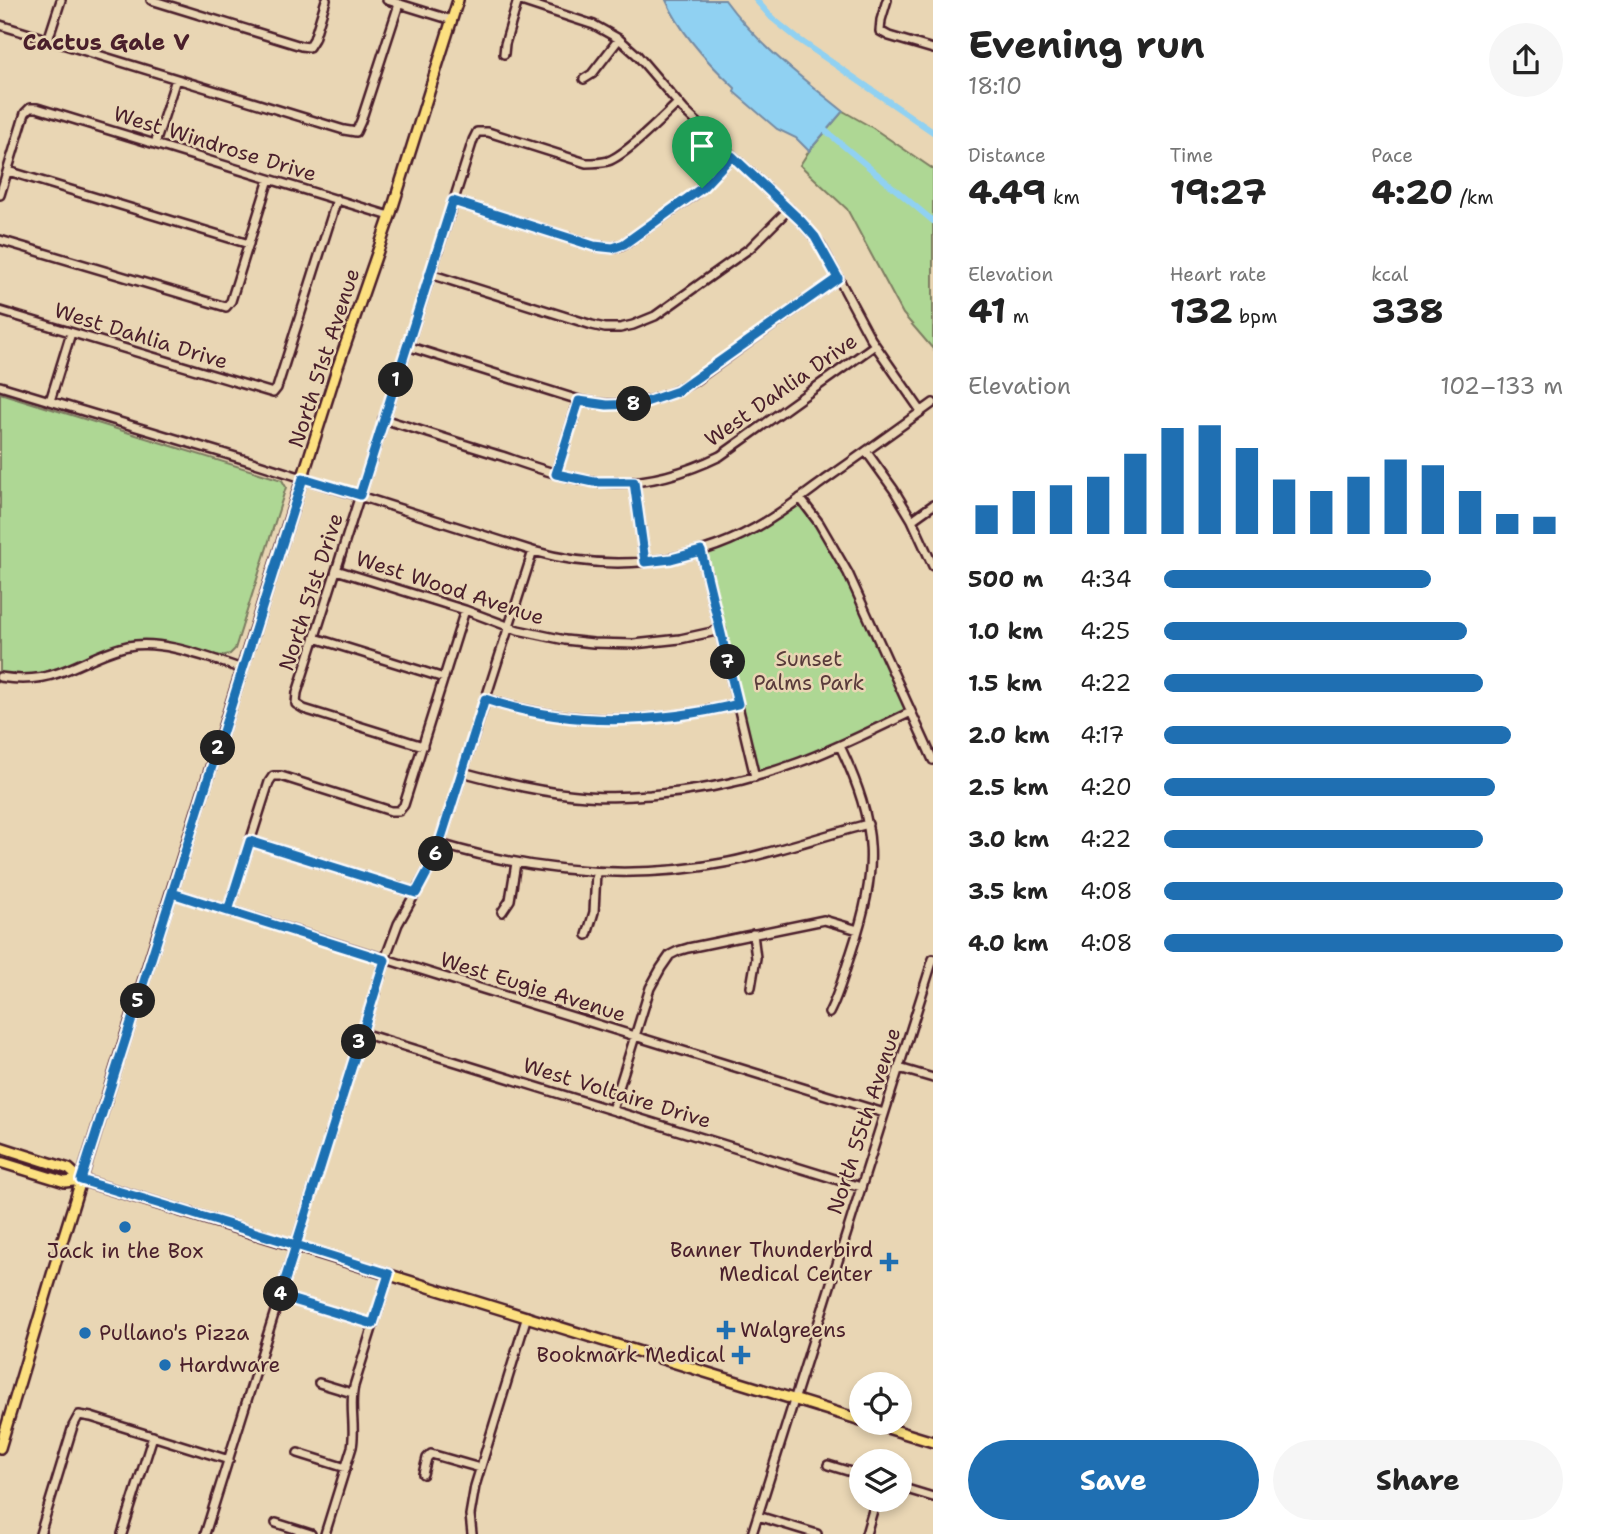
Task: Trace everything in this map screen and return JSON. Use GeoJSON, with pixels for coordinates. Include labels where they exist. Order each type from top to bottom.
{"type":"FeatureCollection","features":[{"type":"Feature","properties":{"kind":"main road","name":"North 51st Avenue"},"geometry":{"type":"LineString","coordinates":[[0,1448],[81,1180],[336,372],[390,216],[458,0]]}},
{"type":"Feature","properties":{"kind":"main road"},"geometry":{"type":"LineString","coordinates":[[0,1147],[69,1169],[81,1180]]}},
{"type":"Feature","properties":{"kind":"main road"},"geometry":{"type":"LineString","coordinates":[[0,1163],[65,1182],[81,1180],[849,1416]]}},
{"type":"Feature","properties":{"kind":"main road"},"geometry":{"type":"LineString","coordinates":[[910,1435],[933,1442]]}},
{"type":"Feature","properties":{"kind":"street"},"geometry":{"type":"LineString","coordinates":[[48,40],[61,0]]}},
{"type":"Feature","properties":{"kind":"street"},"geometry":{"type":"LineString","coordinates":[[151,0],[309,47],[326,0]]}},
{"type":"Feature","properties":{"kind":"street"},"geometry":{"type":"LineString","coordinates":[[387,0],[452,20]]}},
{"type":"Feature","properties":{"kind":"street"},"geometry":{"type":"LineString","coordinates":[[504,54],[518,0],[594,25],[619,39],[637,55],[678,103],[815,237],[864,328],[921,411]]}},
{"type":"Feature","properties":{"kind":"street"},"geometry":{"type":"LineString","coordinates":[[887,0],[880,20],[880,31],[933,49]]}},
{"type":"Feature","properties":{"kind":"street"},"geometry":{"type":"LineString","coordinates":[[0,25],[356,132],[399,4]]}},
{"type":"Feature","properties":{"kind":"street"},"geometry":{"type":"LineString","coordinates":[[584,79],[592,74],[619,39]]}},
{"type":"Feature","properties":{"kind":"street"},"geometry":{"type":"LineString","coordinates":[[155,144],[176,79]]}},
{"type":"Feature","properties":{"kind":"street","name":"North 51st Drive"},"geometry":{"type":"LineString","coordinates":[[423,746],[304,709],[296,704],[297,693],[473,140],[477,132],[488,132],[586,163],[599,163],[611,160],[623,152],[678,103]]}},
{"type":"Feature","properties":{"kind":"street","name":"West Windrose Drive"},"geometry":{"type":"LineString","coordinates":[[8,171],[25,113],[30,108],[37,108],[390,216]]}},
{"type":"Feature","properties":{"kind":"street"},"geometry":{"type":"LineString","coordinates":[[453,201],[594,246],[613,248],[624,244],[695,194],[732,156]]}},
{"type":"Feature","properties":{"kind":"street"},"geometry":{"type":"LineString","coordinates":[[0,195],[8,171],[249,244]]}},
{"type":"Feature","properties":{"kind":"street"},"geometry":{"type":"LineString","coordinates":[[0,240],[226,307],[231,301],[269,179]]}},
{"type":"Feature","properties":{"kind":"street","name":"West Dahlia Drive"},"geometry":{"type":"LineString","coordinates":[[0,312],[273,393],[277,388],[337,199]]}},
{"type":"Feature","properties":{"kind":"street"},"geometry":{"type":"LineString","coordinates":[[430,274],[592,325],[620,328],[647,320],[663,310],[750,248],[789,209]]}},
{"type":"Feature","properties":{"kind":"street"},"geometry":{"type":"LineString","coordinates":[[407,346],[579,401],[631,405],[652,401],[678,391],[838,278]]}},
{"type":"Feature","properties":{"kind":"street"},"geometry":{"type":"LineString","coordinates":[[50,401],[71,333]]}},
{"type":"Feature","properties":{"kind":"street","name":"West Dahlia Drive"},"geometry":{"type":"LineString","coordinates":[[383,419],[556,474],[594,482],[634,482],[677,474],[720,456],[875,345]]}},
{"type":"Feature","properties":{"kind":"street"},"geometry":{"type":"LineString","coordinates":[[0,386],[360,495],[533,551],[606,564],[671,559],[727,542],[755,528],[800,498],[933,403]]}},
{"type":"Feature","properties":{"kind":"street"},"geometry":{"type":"LineString","coordinates":[[556,474],[579,401]]}},
{"type":"Feature","properties":{"kind":"street"},"geometry":{"type":"LineString","coordinates":[[866,451],[912,520],[933,566]]}},
{"type":"Feature","properties":{"kind":"street"},"geometry":{"type":"LineString","coordinates":[[634,482],[645,562]]}},
{"type":"Feature","properties":{"kind":"street"},"geometry":{"type":"LineString","coordinates":[[800,498],[819,523],[848,573],[933,760]]}},
{"type":"Feature","properties":{"kind":"street"},"geometry":{"type":"LineString","coordinates":[[912,520],[933,505]]}},
{"type":"Feature","properties":{"kind":"street"},"geometry":{"type":"LineString","coordinates":[[205,1534],[385,960],[398,924],[440,844],[533,551]]}},
{"type":"Feature","properties":{"kind":"street"},"geometry":{"type":"LineString","coordinates":[[701,551],[755,776]]}},
{"type":"Feature","properties":{"kind":"street","name":"West Wood Avenue"},"geometry":{"type":"LineString","coordinates":[[336,570],[465,610],[509,627],[565,640],[634,644],[680,639],[721,630]]}},
{"type":"Feature","properties":{"kind":"street"},"geometry":{"type":"LineString","coordinates":[[228,911],[273,776],[281,776],[391,811],[399,811],[404,805],[465,610]]}},
{"type":"Feature","properties":{"kind":"street"},"geometry":{"type":"LineString","coordinates":[[315,638],[444,678]]}},
{"type":"Feature","properties":{"kind":"street"},"geometry":{"type":"LineString","coordinates":[[0,677],[42,677],[128,646],[150,644],[243,668]]}},
{"type":"Feature","properties":{"kind":"street"},"geometry":{"type":"LineString","coordinates":[[485,699],[567,717],[605,719],[657,718],[738,704]]}},
{"type":"Feature","properties":{"kind":"street"},"geometry":{"type":"LineString","coordinates":[[461,772],[518,786],[588,796],[676,793],[720,785],[799,763],[911,712]]}},
{"type":"Feature","properties":{"kind":"street"},"geometry":{"type":"LineString","coordinates":[[829,1013],[866,902],[871,855],[861,794],[840,746]]}},
{"type":"Feature","properties":{"kind":"street"},"geometry":{"type":"LineString","coordinates":[[440,844],[516,863],[558,869],[596,872],[660,871],[769,852],[868,824]]}},
{"type":"Feature","properties":{"kind":"street"},"geometry":{"type":"LineString","coordinates":[[250,841],[416,893]]}},
{"type":"Feature","properties":{"kind":"street"},"geometry":{"type":"LineString","coordinates":[[502,912],[510,900],[516,863]]}},
{"type":"Feature","properties":{"kind":"street"},"geometry":{"type":"LineString","coordinates":[[587,935],[594,912],[596,872]]}},
{"type":"Feature","properties":{"kind":"street","name":"West Eugie Avenue"},"geometry":{"type":"LineString","coordinates":[[172,893],[884,1113]]}},
{"type":"Feature","properties":{"kind":"street"},"geometry":{"type":"LineString","coordinates":[[612,1110],[650,988],[670,955],[688,948],[824,920],[858,930]]}},
{"type":"Feature","properties":{"kind":"street"},"geometry":{"type":"LineString","coordinates":[[751,987],[756,958],[753,934]]}},
{"type":"Feature","properties":{"kind":"street","name":"North 55th Avenue"},"geometry":{"type":"LineString","coordinates":[[752,1534],[884,1113],[927,992],[933,959]]}},
{"type":"Feature","properties":{"kind":"street","name":"West Voltaire Drive"},"geometry":{"type":"LineString","coordinates":[[362,1033],[861,1186]]}},
{"type":"Feature","properties":{"kind":"street"},"geometry":{"type":"LineString","coordinates":[[900,1068],[933,1078]]}},
{"type":"Feature","properties":{"kind":"street"},"geometry":{"type":"LineString","coordinates":[[325,1534],[354,1437],[352,1393],[389,1274]]}},
{"type":"Feature","properties":{"kind":"street"},"geometry":{"type":"LineString","coordinates":[[280,1296],[373,1324]]}},
{"type":"Feature","properties":{"kind":"street"},"geometry":{"type":"LineString","coordinates":[[472,1534],[471,1505],[480,1468],[527,1317]]}},
{"type":"Feature","properties":{"kind":"street"},"geometry":{"type":"LineString","coordinates":[[319,1383],[352,1393]]}},
{"type":"Feature","properties":{"kind":"street"},"geometry":{"type":"LineString","coordinates":[[40,1534],[73,1426],[79,1415],[229,1460]]}},
{"type":"Feature","properties":{"kind":"street"},"geometry":{"type":"LineString","coordinates":[[122,1534],[153,1436]]}},
{"type":"Feature","properties":{"kind":"street"},"geometry":{"type":"LineString","coordinates":[[298,1453],[346,1468]]}},
{"type":"Feature","properties":{"kind":"street"},"geometry":{"type":"LineString","coordinates":[[423,1474],[430,1454],[480,1468]]}},
{"type":"Feature","properties":{"kind":"street"},"geometry":{"type":"LineString","coordinates":[[828,1465],[849,1471]]}},
{"type":"Feature","properties":{"kind":"street"},"geometry":{"type":"LineString","coordinates":[[912,1490],[933,1497]]}},
{"type":"Feature","properties":{"kind":"street"},"geometry":{"type":"LineString","coordinates":[[866,1534],[872,1512]]}},
{"type":"Feature","properties":{"kind":"street"},"geometry":{"type":"LineString","coordinates":[[758,1516],[817,1534]]}},
{"type":"Feature","properties":{"kind":"street"},"geometry":{"type":"LineString","coordinates":[[276,1523],[311,1534]]}},
{"type":"Feature","properties":{"kind":"green space"},"geometry":{"type":"Polygon","coordinates":[[[843,111],[933,169],[933,349],[903,314],[847,209],[800,165],[843,111]]]}},
{"type":"Feature","properties":{"kind":"green space"},"geometry":{"type":"Polygon","coordinates":[[[0,393],[282,480],[286,487],[235,649],[230,654],[221,656],[153,640],[130,641],[49,672],[31,675],[0,674],[0,393]]]}},
{"type":"Feature","properties":{"kind":"green space","name":"Sunset Palms Park"},"geometry":{"type":"Polygon","coordinates":[[[800,498],[836,552],[911,712],[840,746],[755,777],[701,551],[727,542],[800,498]]]}},
{"type":"Feature","properties":{"kind":"water"},"geometry":{"type":"Polygon","coordinates":[[[666,0],[725,0],[765,45],[843,111],[809,151],[796,138],[777,129],[734,92],[735,88],[687,36],[666,0]]]}},
{"type":"Feature","properties":{"kind":"waterway"},"geometry":{"type":"LineString","coordinates":[[756,0],[772,18],[798,39],[933,132]]}},
{"type":"Feature","properties":{"kind":"waterway"},"geometry":{"type":"LineString","coordinates":[[821,127],[933,221]]}},
{"type":"Feature","properties":{"kind":"place","name":"Jack in the Box"},"geometry":{"type":"Point","coordinates":[125,1227]}},
{"type":"Feature","properties":{"kind":"place","name":"Banner Thunderbird Medical Center"},"geometry":{"type":"Point","coordinates":[889,1262]}},
{"type":"Feature","properties":{"kind":"place","name":"Walgreens"},"geometry":{"type":"Point","coordinates":[726,1330]}},
{"type":"Feature","properties":{"kind":"place","name":"Pullano's Pizza"},"geometry":{"type":"Point","coordinates":[85,1333]}},
{"type":"Feature","properties":{"kind":"place","name":"Bookmark Medical"},"geometry":{"type":"Point","coordinates":[741,1355]}},
{"type":"Feature","properties":{"kind":"place","name":"Hardware"},"geometry":{"type":"Point","coordinates":[165,1365]}},
{"type":"Feature","properties":{"kind":"district","name":"Cactus Gale V"},"geometry":{"type":"Point","coordinates":[106,42]}},
{"type":"Feature","properties":{"kind":"route"},"geometry":{"type":"LineString","coordinates":[[702,188],[624,244],[613,248],[594,246],[453,201],[360,495],[303,478],[172,893],[385,960],[296,1245],[389,1274],[384,1291],[373,1324],[280,1296],[296,1245],[81,1180],[172,893],[228,911],[250,841],[416,893],[437,851],[485,699],[567,717],[627,720],[689,714],[738,704],[701,551],[645,562],[634,482],[594,482],[556,474],[579,401],[607,405],[640,404],[678,391],[838,278],[815,237],[732,156],[702,188]]}}]}
